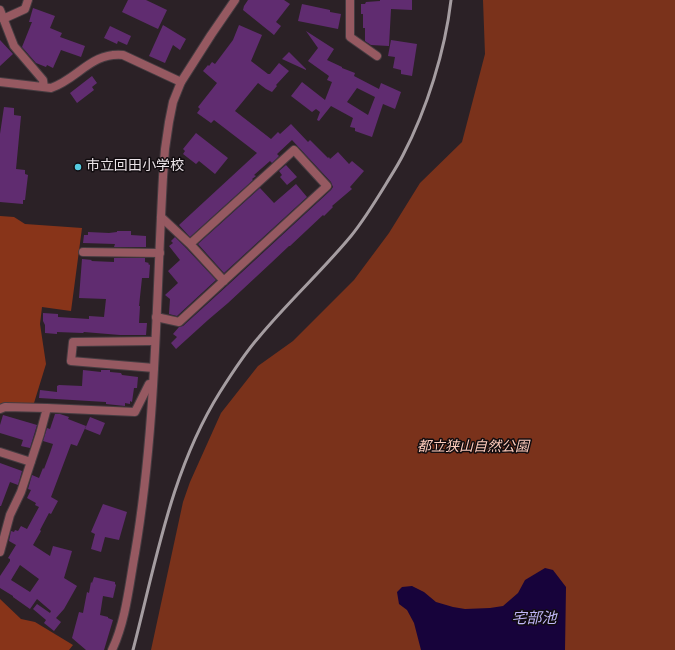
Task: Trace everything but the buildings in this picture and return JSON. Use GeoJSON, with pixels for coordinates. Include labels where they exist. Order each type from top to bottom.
{"type":"FeatureCollection","features":[{"type":"Feature","properties":{"kind":"street"},"geometry":{"type":"LineString","coordinates":[[3,19],[25,9],[28,0]]}},
{"type":"Feature","properties":{"kind":"street"},"geometry":{"type":"LineString","coordinates":[[112,650],[123,618],[141,517],[153,384],[165,149],[169,122],[173,102],[181,82],[206,41],[235,0]]}},
{"type":"Feature","properties":{"kind":"street"},"geometry":{"type":"LineString","coordinates":[[350,0],[350,38],[377,56]]}},
{"type":"Feature","properties":{"kind":"street"},"geometry":{"type":"LineString","coordinates":[[0,10],[14,46],[43,80],[44,87]]}},
{"type":"Feature","properties":{"kind":"street"},"geometry":{"type":"LineString","coordinates":[[0,82],[51,88],[58,86],[103,56],[115,54],[123,55],[181,82]]}},
{"type":"Feature","properties":{"kind":"street"},"geometry":{"type":"LineString","coordinates":[[156,317],[180,322],[327,186],[294,150],[190,244]]}},
{"type":"Feature","properties":{"kind":"street"},"geometry":{"type":"LineString","coordinates":[[161,217],[190,244],[224,281]]}},
{"type":"Feature","properties":{"kind":"street"},"geometry":{"type":"LineString","coordinates":[[83,252],[160,253]]}},
{"type":"Feature","properties":{"kind":"street"},"geometry":{"type":"LineString","coordinates":[[154,368],[71,361],[73,342],[155,342]]}},
{"type":"Feature","properties":{"kind":"street"},"geometry":{"type":"LineString","coordinates":[[0,410],[5,407],[135,412],[149,384],[153,384]]}},
{"type":"Feature","properties":{"kind":"street"},"geometry":{"type":"LineString","coordinates":[[0,551],[10,515],[21,492],[47,408]]}},
{"type":"Feature","properties":{"kind":"street"},"geometry":{"type":"LineString","coordinates":[[0,452],[31,462]]}},
{"type":"Feature","properties":{"kind":"green space","name":"都立狭山自然公園"},"geometry":{"type":"Polygon","coordinates":[[[483,0],[675,0],[675,650],[151,650],[183,502],[190,482],[221,413],[258,366],[293,341],[354,280],[389,233],[420,183],[462,142],[485,54],[483,0]]]}},
{"type":"Feature","properties":{"kind":"shaded area"},"geometry":{"type":"Polygon","coordinates":[[[0,216],[14,217],[25,224],[82,228],[71,311],[42,307],[40,324],[46,364],[34,403],[0,408],[0,216]]]}},
{"type":"Feature","properties":{"kind":"shaded area"},"geometry":{"type":"Polygon","coordinates":[[[0,599],[21,619],[35,622],[73,645],[69,650],[0,650],[0,599]]]}},
{"type":"Feature","properties":{"kind":"water","name":"宅部池"},"geometry":{"type":"Polygon","coordinates":[[[545,568],[553,570],[566,587],[565,650],[421,650],[414,623],[407,610],[399,604],[397,592],[402,587],[412,586],[424,592],[436,602],[453,607],[465,609],[503,606],[518,593],[525,580],[545,568]]]}},
{"type":"Feature","properties":{"kind":"railway"},"geometry":{"type":"LineString","coordinates":[[133,650],[167,517],[189,453],[203,422],[220,392],[248,350],[351,236],[369,211],[397,166],[420,119],[434,79],[440,59],[451,0]]}},
{"type":"Feature","properties":{"kind":"place","name":"市立回田小学校"},"geometry":{"type":"Point","coordinates":[78,167]}}]}
